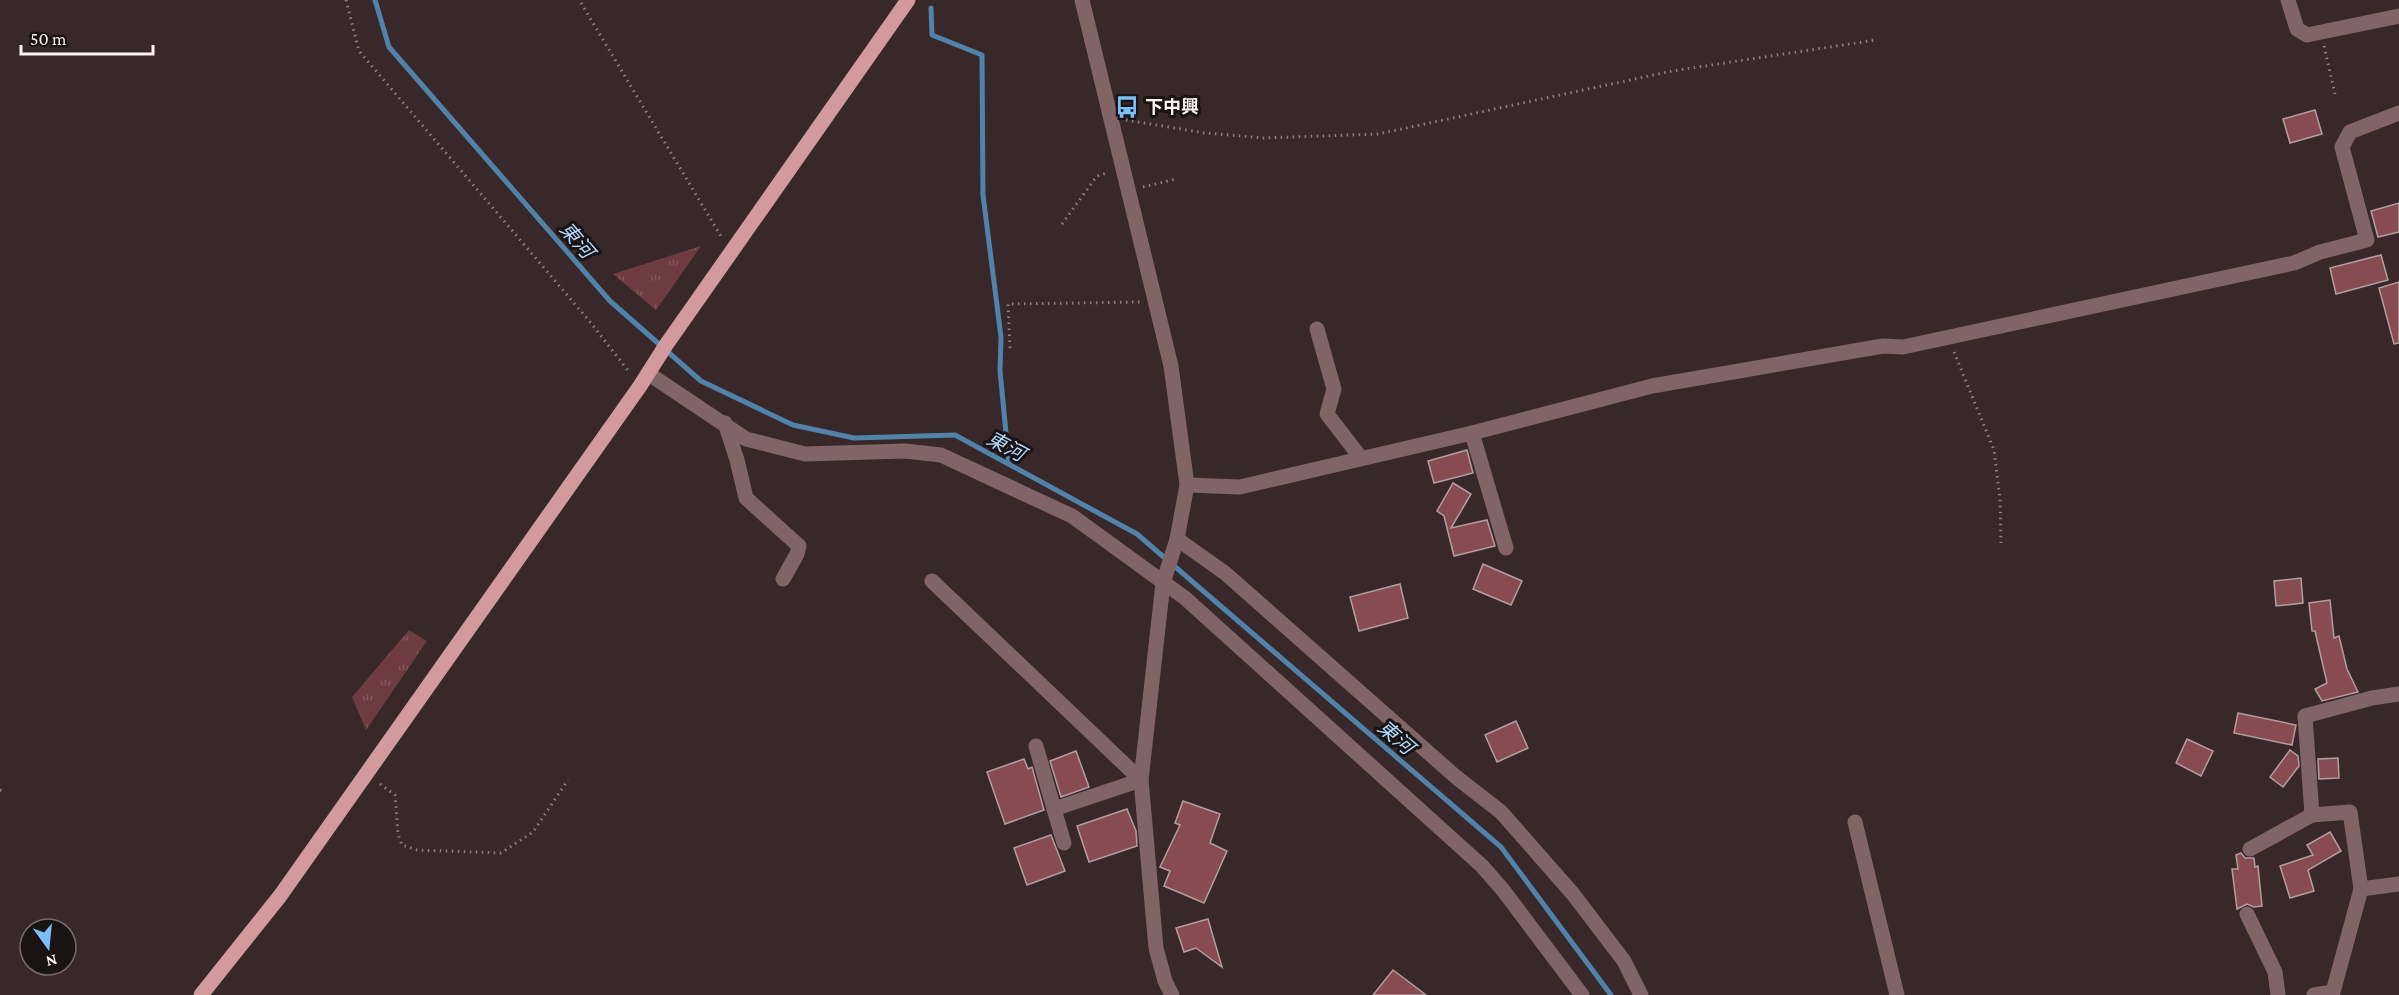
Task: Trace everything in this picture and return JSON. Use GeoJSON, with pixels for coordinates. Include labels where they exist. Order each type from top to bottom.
{"type":"FeatureCollection","features":[{"type":"Feature","properties":{"kind":"main road"},"geometry":{"type":"LineString","coordinates":[[201,995],[280,896],[645,380],[666,345],[908,0]]}},
{"type":"Feature","properties":{"kind":"street"},"geometry":{"type":"LineString","coordinates":[[1082,0],[1171,366],[1187,485],[1177,539],[1163,584],[1141,780],[1156,948],[1165,981],[1172,995]]}},
{"type":"Feature","properties":{"kind":"street"},"geometry":{"type":"LineString","coordinates":[[2288,0],[2297,29],[2307,35],[2399,16]]}},
{"type":"Feature","properties":{"kind":"street"},"geometry":{"type":"LineString","coordinates":[[1187,485],[1240,487],[1472,433],[1652,386],[1883,346],[1903,347],[2294,263],[2320,252],[2367,240],[2342,147],[2350,132],[2399,113]]}},
{"type":"Feature","properties":{"kind":"street"},"geometry":{"type":"LineString","coordinates":[[1317,329],[1334,389],[1327,414],[1361,458]]}},
{"type":"Feature","properties":{"kind":"street"},"geometry":{"type":"LineString","coordinates":[[645,380],[725,423],[746,439],[805,454],[905,452],[941,455],[1072,516],[1185,598],[1482,866],[1503,890],[1582,995]]}},
{"type":"Feature","properties":{"kind":"street"},"geometry":{"type":"LineString","coordinates":[[725,423],[746,498],[799,546],[783,579]]}},
{"type":"Feature","properties":{"kind":"street"},"geometry":{"type":"LineString","coordinates":[[1472,433],[1506,548]]}},
{"type":"Feature","properties":{"kind":"street"},"geometry":{"type":"LineString","coordinates":[[1177,539],[1225,573],[1456,777],[1501,812],[1573,894],[1624,961],[1641,995]]}},
{"type":"Feature","properties":{"kind":"street"},"geometry":{"type":"LineString","coordinates":[[932,581],[1141,780]]}},
{"type":"Feature","properties":{"kind":"street"},"geometry":{"type":"LineString","coordinates":[[2312,815],[2305,716],[2372,698],[2399,694]]}},
{"type":"Feature","properties":{"kind":"street"},"geometry":{"type":"LineString","coordinates":[[1036,747],[1064,843]]}},
{"type":"Feature","properties":{"kind":"street"},"geometry":{"type":"LineString","coordinates":[[1054,809],[1141,780]]}},
{"type":"Feature","properties":{"kind":"street"},"geometry":{"type":"LineString","coordinates":[[2250,849],[2312,815],[2350,812],[2361,889],[2333,992],[2314,995]]}},
{"type":"Feature","properties":{"kind":"street"},"geometry":{"type":"LineString","coordinates":[[1855,822],[1897,995]]}},
{"type":"Feature","properties":{"kind":"street"},"geometry":{"type":"LineString","coordinates":[[2361,889],[2399,884]]}},
{"type":"Feature","properties":{"kind":"street"},"geometry":{"type":"LineString","coordinates":[[2247,914],[2275,972],[2278,995]]}},
{"type":"Feature","properties":{"kind":"path"},"geometry":{"type":"LineString","coordinates":[[346,0],[359,51],[591,323],[645,380]]}},
{"type":"Feature","properties":{"kind":"path"},"geometry":{"type":"LineString","coordinates":[[581,3],[731,252]]}},
{"type":"Feature","properties":{"kind":"path"},"geometry":{"type":"LineString","coordinates":[[2320,33],[2336,94]]}},
{"type":"Feature","properties":{"kind":"path"},"geometry":{"type":"LineString","coordinates":[[1112,118],[1205,133],[1264,138],[1378,134],[1672,72],[1876,40]]}},
{"type":"Feature","properties":{"kind":"path"},"geometry":{"type":"LineString","coordinates":[[1062,224],[1097,176],[1124,168]]}},
{"type":"Feature","properties":{"kind":"path"},"geometry":{"type":"LineString","coordinates":[[1129,191],[1176,179]]}},
{"type":"Feature","properties":{"kind":"path"},"geometry":{"type":"LineString","coordinates":[[1010,348],[1008,304],[1156,302]]}},
{"type":"Feature","properties":{"kind":"path"},"geometry":{"type":"LineString","coordinates":[[1947,337],[1994,450],[2000,499],[2001,543]]}},
{"type":"Feature","properties":{"kind":"path"},"geometry":{"type":"LineString","coordinates":[[366,774],[395,795],[398,834],[402,845],[417,850],[501,853],[533,832],[568,780]]}},
{"type":"Feature","properties":{"kind":"green space"},"geometry":{"type":"Polygon","coordinates":[[[701,246],[656,310],[613,274],[701,246]]]}},
{"type":"Feature","properties":{"kind":"green space"},"geometry":{"type":"Polygon","coordinates":[[[409,630],[427,641],[366,730],[352,697],[409,630]]]}},
{"type":"Feature","properties":{"kind":"building"},"geometry":{"type":"Polygon","coordinates":[[[2315,110],[2322,134],[2290,143],[2283,119],[2315,110]]]}},
{"type":"Feature","properties":{"kind":"building"},"geometry":{"type":"Polygon","coordinates":[[[2399,203],[2399,232],[2378,237],[2371,211],[2399,203]]]}},
{"type":"Feature","properties":{"kind":"building"},"geometry":{"type":"Polygon","coordinates":[[[2381,255],[2388,280],[2336,294],[2330,268],[2381,255]]]}},
{"type":"Feature","properties":{"kind":"building"},"geometry":{"type":"Polygon","coordinates":[[[2399,282],[2399,343],[2394,344],[2379,288],[2399,282]]]}},
{"type":"Feature","properties":{"kind":"building"},"geometry":{"type":"Polygon","coordinates":[[[1467,450],[1473,473],[1434,483],[1428,461],[1467,450]]]}},
{"type":"Feature","properties":{"kind":"building"},"geometry":{"type":"Polygon","coordinates":[[[1453,483],[1471,494],[1451,528],[1487,520],[1495,546],[1454,556],[1444,516],[1437,511],[1453,483]]]}},
{"type":"Feature","properties":{"kind":"building"},"geometry":{"type":"Polygon","coordinates":[[[1483,564],[1522,581],[1511,605],[1473,589],[1483,564]]]}},
{"type":"Feature","properties":{"kind":"building"},"geometry":{"type":"Polygon","coordinates":[[[2301,578],[2303,603],[2276,606],[2274,581],[2301,578]]]}},
{"type":"Feature","properties":{"kind":"building"},"geometry":{"type":"Polygon","coordinates":[[[1400,584],[1408,618],[1359,631],[1350,597],[1400,584]]]}},
{"type":"Feature","properties":{"kind":"building"},"geometry":{"type":"Polygon","coordinates":[[[2330,600],[2334,638],[2339,636],[2347,669],[2358,692],[2322,701],[2315,689],[2327,683],[2315,631],[2312,631],[2309,603],[2330,600]]]}},
{"type":"Feature","properties":{"kind":"building"},"geometry":{"type":"Polygon","coordinates":[[[2238,713],[2296,725],[2292,745],[2234,733],[2238,713]]]}},
{"type":"Feature","properties":{"kind":"building"},"geometry":{"type":"Polygon","coordinates":[[[1516,721],[1528,748],[1497,762],[1485,735],[1516,721]]]}},
{"type":"Feature","properties":{"kind":"building"},"geometry":{"type":"Polygon","coordinates":[[[2187,739],[2213,751],[2201,776],[2176,763],[2187,739]]]}},
{"type":"Feature","properties":{"kind":"building"},"geometry":{"type":"Polygon","coordinates":[[[2290,750],[2298,756],[2299,766],[2283,787],[2270,777],[2290,750]]]}},
{"type":"Feature","properties":{"kind":"building"},"geometry":{"type":"Polygon","coordinates":[[[1076,751],[1089,787],[1061,797],[1050,761],[1076,751]]]}},
{"type":"Feature","properties":{"kind":"building"},"geometry":{"type":"Polygon","coordinates":[[[2338,758],[2339,778],[2319,779],[2318,759],[2338,758]]]}},
{"type":"Feature","properties":{"kind":"building"},"geometry":{"type":"Polygon","coordinates":[[[1024,759],[1028,769],[1032,767],[1044,810],[1005,824],[987,772],[1024,759]]]}},
{"type":"Feature","properties":{"kind":"building"},"geometry":{"type":"Polygon","coordinates":[[[1183,801],[1220,814],[1210,843],[1227,851],[1204,903],[1164,886],[1170,871],[1160,867],[1180,825],[1175,823],[1183,801]]]}},
{"type":"Feature","properties":{"kind":"building"},"geometry":{"type":"Polygon","coordinates":[[[1127,809],[1136,831],[1137,846],[1089,862],[1077,826],[1127,809]]]}},
{"type":"Feature","properties":{"kind":"building"},"geometry":{"type":"Polygon","coordinates":[[[2330,832],[2341,851],[2308,870],[2314,891],[2290,898],[2280,866],[2313,855],[2307,845],[2330,832]]]}},
{"type":"Feature","properties":{"kind":"building"},"geometry":{"type":"Polygon","coordinates":[[[1051,835],[1065,871],[1027,885],[1014,848],[1051,835]]]}},
{"type":"Feature","properties":{"kind":"building"},"geometry":{"type":"Polygon","coordinates":[[[2241,853],[2245,858],[2254,858],[2255,867],[2258,866],[2262,906],[2254,907],[2247,904],[2237,909],[2232,869],[2238,869],[2236,855],[2241,853]]]}},
{"type":"Feature","properties":{"kind":"building"},"geometry":{"type":"Polygon","coordinates":[[[1208,919],[1222,967],[1196,948],[1184,952],[1176,928],[1208,919]]]}},
{"type":"Feature","properties":{"kind":"building"},"geometry":{"type":"Polygon","coordinates":[[[1393,970],[1409,982],[1426,995],[1373,995],[1393,970]]]}},
{"type":"Feature","properties":{"kind":"waterway","name":"東河"},"geometry":{"type":"LineString","coordinates":[[375,0],[389,47],[610,301],[701,381],[793,425],[854,438],[955,435],[1137,534],[1501,847],[1611,995]]}},
{"type":"Feature","properties":{"kind":"waterway"},"geometry":{"type":"LineString","coordinates":[[931,8],[932,35],[982,55],[983,195],[1001,337],[1000,371],[1009,464]]}},
{"type":"Feature","properties":{"kind":"place","name":"下中興"},"geometry":{"type":"Point","coordinates":[1127,107]}}]}
